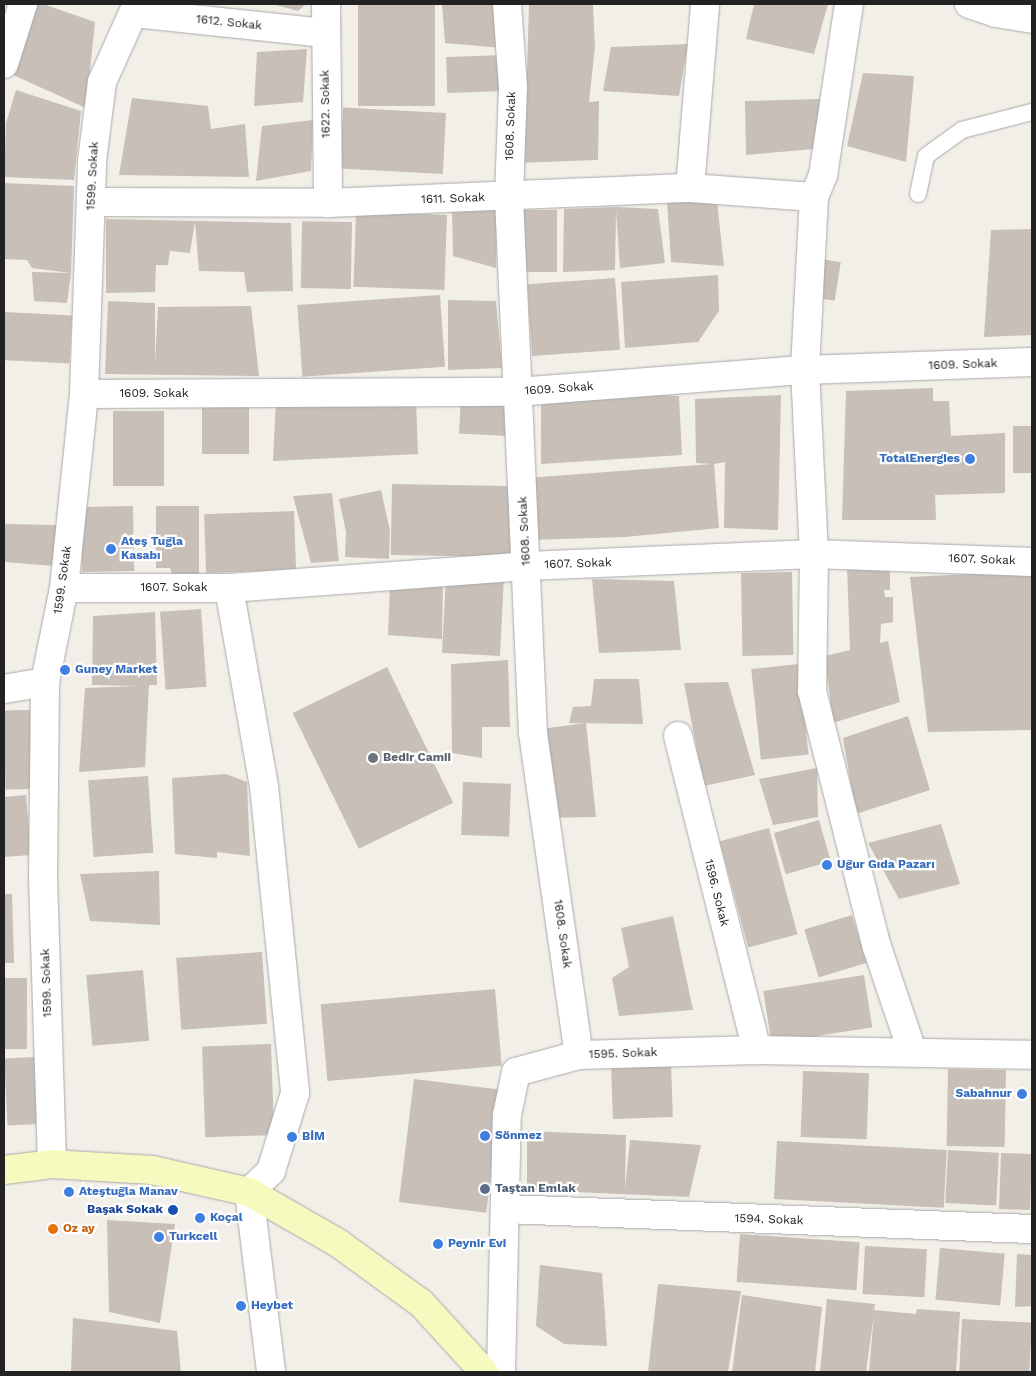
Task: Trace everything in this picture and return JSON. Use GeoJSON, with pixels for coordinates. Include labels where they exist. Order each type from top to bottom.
{"type":"FeatureCollection","features":[{"type":"Feature","properties":{"kind":"main road"},"geometry":{"type":"LineString","coordinates":[[4,1170],[52,1164],[152,1170],[248,1192],[338,1243],[421,1303],[484,1372]]}},
{"type":"Feature","properties":{"kind":"street"},"geometry":{"type":"LineString","coordinates":[[4,64],[23,4]]}},
{"type":"Feature","properties":{"kind":"street","name":"1622. Sokak"},"geometry":{"type":"LineString","coordinates":[[326,4],[328,203]]}},
{"type":"Feature","properties":{"kind":"street","name":"1608. Sokak"},"geometry":{"type":"LineString","coordinates":[[507,4],[513,87],[508,197],[527,566],[533,733],[579,1055]]}},
{"type":"Feature","properties":{"kind":"street"},"geometry":{"type":"LineString","coordinates":[[690,188],[705,4]]}},
{"type":"Feature","properties":{"kind":"street"},"geometry":{"type":"LineString","coordinates":[[849,4],[822,176],[814,197],[804,370],[814,554],[812,691],[877,947],[912,1051]]}},
{"type":"Feature","properties":{"kind":"street"},"geometry":{"type":"LineString","coordinates":[[969,4],[998,8],[1032,19]]}},
{"type":"Feature","properties":{"kind":"street","name":"1612. Sokak"},"geometry":{"type":"LineString","coordinates":[[136,8],[325,33]]}},
{"type":"Feature","properties":{"kind":"street","name":"1599. Sokak"},"geometry":{"type":"LineString","coordinates":[[52,1164],[43,877],[45,682],[64,588],[84,394],[92,161],[102,82],[136,8]]}},
{"type":"Feature","properties":{"kind":"street","name":"1611. Sokak"},"geometry":{"type":"LineString","coordinates":[[92,202],[328,203],[690,188],[814,197]]}},
{"type":"Feature","properties":{"kind":"street","name":"1609. Sokak"},"geometry":{"type":"LineString","coordinates":[[84,394],[517,392],[804,370],[1032,362]]}},
{"type":"Feature","properties":{"kind":"street","name":"1607. Sokak"},"geometry":{"type":"LineString","coordinates":[[64,588],[229,588],[527,566],[814,554],[1032,562]]}},
{"type":"Feature","properties":{"kind":"street"},"geometry":{"type":"LineString","coordinates":[[229,588],[264,786],[295,1093],[271,1171],[248,1192],[271,1372]]}},
{"type":"Feature","properties":{"kind":"street"},"geometry":{"type":"LineString","coordinates":[[4,689],[45,682]]}},
{"type":"Feature","properties":{"kind":"street","name":"1596. Sokak"},"geometry":{"type":"LineString","coordinates":[[678,736],[757,1050]]}},
{"type":"Feature","properties":{"kind":"street","name":"1595. Sokak"},"geometry":{"type":"LineString","coordinates":[[501,1372],[507,1115],[516,1072],[579,1055],[757,1050],[912,1051],[1032,1055]]}},
{"type":"Feature","properties":{"kind":"street","name":"1594. Sokak"},"geometry":{"type":"LineString","coordinates":[[506,1209],[1032,1229]]}},
{"type":"Feature","properties":{"kind":"lane"},"geometry":{"type":"LineString","coordinates":[[918,194],[926,156],[962,130],[1032,112]]}},
{"type":"Feature","properties":{"kind":"building"},"geometry":{"type":"Polygon","coordinates":[[[32,4],[43,4],[95,22],[86,108],[11,74],[32,4]]]}},
{"type":"Feature","properties":{"kind":"building"},"geometry":{"type":"Polygon","coordinates":[[[272,4],[306,4],[298,11],[272,4]]]}},
{"type":"Feature","properties":{"kind":"building"},"geometry":{"type":"Polygon","coordinates":[[[358,4],[435,4],[435,106],[358,106],[358,4]]]}},
{"type":"Feature","properties":{"kind":"building"},"geometry":{"type":"Polygon","coordinates":[[[442,4],[500,4],[503,48],[445,43],[442,4]]]}},
{"type":"Feature","properties":{"kind":"building"},"geometry":{"type":"Polygon","coordinates":[[[529,4],[593,4],[595,47],[589,102],[599,101],[598,160],[517,163],[526,104],[529,4]]]}},
{"type":"Feature","properties":{"kind":"building"},"geometry":{"type":"Polygon","coordinates":[[[754,4],[828,4],[814,54],[746,39],[754,4]]]}},
{"type":"Feature","properties":{"kind":"building"},"geometry":{"type":"Polygon","coordinates":[[[688,44],[679,96],[603,91],[611,47],[688,44]]]}},
{"type":"Feature","properties":{"kind":"building"},"geometry":{"type":"Polygon","coordinates":[[[307,49],[303,102],[254,106],[257,52],[307,49]]]}},
{"type":"Feature","properties":{"kind":"building"},"geometry":{"type":"Polygon","coordinates":[[[504,55],[505,91],[447,93],[446,57],[504,55]]]}},
{"type":"Feature","properties":{"kind":"building"},"geometry":{"type":"Polygon","coordinates":[[[863,73],[914,76],[906,162],[847,146],[863,73]]]}},
{"type":"Feature","properties":{"kind":"building"},"geometry":{"type":"Polygon","coordinates":[[[16,90],[81,111],[74,180],[4,177],[6,123],[16,90]]]}},
{"type":"Feature","properties":{"kind":"building"},"geometry":{"type":"Polygon","coordinates":[[[132,98],[208,106],[211,129],[245,124],[249,177],[119,175],[132,98]]]}},
{"type":"Feature","properties":{"kind":"building"},"geometry":{"type":"Polygon","coordinates":[[[820,99],[814,149],[746,155],[745,101],[820,99]]]}},
{"type":"Feature","properties":{"kind":"building"},"geometry":{"type":"Polygon","coordinates":[[[343,108],[446,113],[443,174],[340,169],[343,108]]]}},
{"type":"Feature","properties":{"kind":"building"},"geometry":{"type":"Polygon","coordinates":[[[313,120],[311,171],[256,181],[262,126],[313,120]]]}},
{"type":"Feature","properties":{"kind":"building"},"geometry":{"type":"Polygon","coordinates":[[[4,183],[74,186],[71,273],[32,268],[27,260],[4,259],[4,183]]]}},
{"type":"Feature","properties":{"kind":"building"},"geometry":{"type":"Polygon","coordinates":[[[667,201],[717,201],[724,266],[671,262],[667,201]]]}},
{"type":"Feature","properties":{"kind":"building"},"geometry":{"type":"Polygon","coordinates":[[[616,207],[658,209],[665,263],[620,268],[616,211],[615,270],[563,272],[564,209],[616,207]]]}},
{"type":"Feature","properties":{"kind":"building"},"geometry":{"type":"Polygon","coordinates":[[[452,208],[497,209],[496,268],[453,256],[452,208]]]}},
{"type":"Feature","properties":{"kind":"building"},"geometry":{"type":"Polygon","coordinates":[[[509,210],[557,210],[557,272],[509,272],[509,210]]]}},
{"type":"Feature","properties":{"kind":"building"},"geometry":{"type":"Polygon","coordinates":[[[356,212],[447,215],[444,290],[353,287],[356,212]]]}},
{"type":"Feature","properties":{"kind":"building"},"geometry":{"type":"Polygon","coordinates":[[[106,219],[291,223],[293,291],[247,292],[244,272],[199,271],[195,221],[190,253],[170,251],[168,265],[156,265],[155,292],[106,293],[106,219]]]}},
{"type":"Feature","properties":{"kind":"building"},"geometry":{"type":"Polygon","coordinates":[[[302,221],[352,222],[351,289],[301,288],[302,221]]]}},
{"type":"Feature","properties":{"kind":"building"},"geometry":{"type":"Polygon","coordinates":[[[1032,229],[1032,335],[984,337],[991,230],[1032,229]]]}},
{"type":"Feature","properties":{"kind":"building"},"geometry":{"type":"Polygon","coordinates":[[[821,259],[841,262],[835,301],[815,298],[821,259]]]}},
{"type":"Feature","properties":{"kind":"building"},"geometry":{"type":"Polygon","coordinates":[[[32,272],[71,273],[67,303],[34,301],[32,272]]]}},
{"type":"Feature","properties":{"kind":"building"},"geometry":{"type":"Polygon","coordinates":[[[718,275],[719,311],[698,342],[625,348],[621,282],[718,275]]]}},
{"type":"Feature","properties":{"kind":"building"},"geometry":{"type":"Polygon","coordinates":[[[615,278],[620,350],[532,356],[527,284],[615,278]]]}},
{"type":"Feature","properties":{"kind":"building"},"geometry":{"type":"Polygon","coordinates":[[[440,295],[445,367],[302,377],[297,305],[440,295]]]}},
{"type":"Feature","properties":{"kind":"building"},"geometry":{"type":"Polygon","coordinates":[[[448,300],[496,301],[502,368],[448,370],[448,300]]]}},
{"type":"Feature","properties":{"kind":"building"},"geometry":{"type":"Polygon","coordinates":[[[108,301],[155,303],[155,363],[158,307],[251,306],[259,376],[105,374],[108,301]]]}},
{"type":"Feature","properties":{"kind":"building"},"geometry":{"type":"Polygon","coordinates":[[[4,312],[72,316],[69,363],[4,360],[4,312]]]}},
{"type":"Feature","properties":{"kind":"building"},"geometry":{"type":"Polygon","coordinates":[[[933,388],[933,401],[949,401],[951,436],[1005,433],[1005,493],[935,495],[936,520],[842,520],[846,391],[933,388]]]}},
{"type":"Feature","properties":{"kind":"building"},"geometry":{"type":"Polygon","coordinates":[[[461,394],[510,397],[508,436],[459,433],[461,394]]]}},
{"type":"Feature","properties":{"kind":"building"},"geometry":{"type":"Polygon","coordinates":[[[633,394],[679,396],[682,455],[541,464],[541,398],[633,394]]]}},
{"type":"Feature","properties":{"kind":"building"},"geometry":{"type":"Polygon","coordinates":[[[781,395],[778,530],[724,528],[725,462],[714,464],[719,528],[625,537],[531,540],[527,478],[712,464],[696,463],[695,399],[781,395]]]}},
{"type":"Feature","properties":{"kind":"building"},"geometry":{"type":"Polygon","coordinates":[[[276,398],[416,398],[418,454],[273,461],[276,398]]]}},
{"type":"Feature","properties":{"kind":"building"},"geometry":{"type":"Polygon","coordinates":[[[202,406],[249,406],[249,454],[202,454],[202,406]]]}},
{"type":"Feature","properties":{"kind":"building"},"geometry":{"type":"Polygon","coordinates":[[[113,411],[164,411],[164,486],[113,486],[113,411]]]}},
{"type":"Feature","properties":{"kind":"building"},"geometry":{"type":"Polygon","coordinates":[[[1013,426],[1032,426],[1032,473],[1013,473],[1013,426]]]}},
{"type":"Feature","properties":{"kind":"building"},"geometry":{"type":"Polygon","coordinates":[[[392,484],[513,486],[512,557],[391,555],[392,484]]]}},
{"type":"Feature","properties":{"kind":"building"},"geometry":{"type":"Polygon","coordinates":[[[381,490],[390,531],[389,559],[345,557],[346,532],[339,499],[381,490]]]}},
{"type":"Feature","properties":{"kind":"building"},"geometry":{"type":"Polygon","coordinates":[[[332,493],[339,561],[311,563],[293,496],[332,493]]]}},
{"type":"Feature","properties":{"kind":"building"},"geometry":{"type":"Polygon","coordinates":[[[133,506],[134,571],[82,572],[81,507],[133,506]]]}},
{"type":"Feature","properties":{"kind":"building"},"geometry":{"type":"Polygon","coordinates":[[[156,506],[199,506],[199,577],[173,577],[170,568],[156,568],[156,506]]]}},
{"type":"Feature","properties":{"kind":"building"},"geometry":{"type":"Polygon","coordinates":[[[294,511],[296,570],[206,573],[204,514],[294,511]]]}},
{"type":"Feature","properties":{"kind":"building"},"geometry":{"type":"Polygon","coordinates":[[[4,524],[59,525],[55,566],[4,562],[4,524]]]}},
{"type":"Feature","properties":{"kind":"building"},"geometry":{"type":"Polygon","coordinates":[[[847,566],[890,567],[890,590],[884,590],[885,597],[893,597],[893,622],[881,624],[880,643],[888,641],[900,702],[833,723],[825,656],[850,650],[847,566]]]}},
{"type":"Feature","properties":{"kind":"building"},"geometry":{"type":"Polygon","coordinates":[[[1032,571],[1032,730],[928,732],[910,577],[1032,571]]]}},
{"type":"Feature","properties":{"kind":"building"},"geometry":{"type":"Polygon","coordinates":[[[792,572],[793,655],[742,656],[741,573],[792,572]]]}},
{"type":"Feature","properties":{"kind":"building"},"geometry":{"type":"Polygon","coordinates":[[[446,575],[504,578],[500,656],[442,653],[446,575]]]}},
{"type":"Feature","properties":{"kind":"building"},"geometry":{"type":"Polygon","coordinates":[[[592,579],[674,581],[681,650],[599,653],[592,579]]]}},
{"type":"Feature","properties":{"kind":"building"},"geometry":{"type":"Polygon","coordinates":[[[443,582],[442,639],[388,635],[390,586],[443,582]]]}},
{"type":"Feature","properties":{"kind":"building"},"geometry":{"type":"Polygon","coordinates":[[[201,609],[206,687],[166,690],[160,612],[201,609]]]}},
{"type":"Feature","properties":{"kind":"building"},"geometry":{"type":"Polygon","coordinates":[[[155,612],[157,685],[149,685],[145,767],[79,772],[85,688],[138,686],[92,685],[93,616],[155,612]]]}},
{"type":"Feature","properties":{"kind":"building"},"geometry":{"type":"Polygon","coordinates":[[[508,660],[510,727],[482,727],[482,758],[452,753],[451,664],[508,660]]]}},
{"type":"Feature","properties":{"kind":"building"},"geometry":{"type":"Polygon","coordinates":[[[799,664],[809,755],[761,760],[751,669],[799,664]]]}},
{"type":"Feature","properties":{"kind":"building","name":"Bedir Camii"},"geometry":{"type":"Polygon","coordinates":[[[387,667],[453,803],[359,849],[293,713],[387,667]]]}},
{"type":"Feature","properties":{"kind":"building"},"geometry":{"type":"Polygon","coordinates":[[[594,679],[639,679],[643,724],[569,723],[573,707],[591,706],[594,679]]]}},
{"type":"Feature","properties":{"kind":"building"},"geometry":{"type":"Polygon","coordinates":[[[728,682],[755,775],[704,786],[684,683],[728,682]]]}},
{"type":"Feature","properties":{"kind":"building"},"geometry":{"type":"Polygon","coordinates":[[[4,710],[30,710],[31,789],[5,789],[4,710]]]}},
{"type":"Feature","properties":{"kind":"building"},"geometry":{"type":"Polygon","coordinates":[[[908,716],[930,790],[856,814],[843,738],[908,716]]]}},
{"type":"Feature","properties":{"kind":"building"},"geometry":{"type":"Polygon","coordinates":[[[586,723],[596,817],[545,818],[540,729],[586,723]]]}},
{"type":"Feature","properties":{"kind":"building"},"geometry":{"type":"Polygon","coordinates":[[[817,768],[818,817],[773,825],[759,779],[817,768]]]}},
{"type":"Feature","properties":{"kind":"building"},"geometry":{"type":"Polygon","coordinates":[[[226,774],[247,782],[250,856],[217,852],[217,858],[175,854],[172,778],[226,774]]]}},
{"type":"Feature","properties":{"kind":"building"},"geometry":{"type":"Polygon","coordinates":[[[148,776],[153,853],[94,857],[88,780],[148,776]]]}},
{"type":"Feature","properties":{"kind":"building"},"geometry":{"type":"Polygon","coordinates":[[[463,782],[511,784],[509,837],[461,835],[463,782]]]}},
{"type":"Feature","properties":{"kind":"building"},"geometry":{"type":"Polygon","coordinates":[[[26,795],[31,855],[4,857],[4,797],[26,795]]]}},
{"type":"Feature","properties":{"kind":"building"},"geometry":{"type":"Polygon","coordinates":[[[819,820],[831,861],[786,874],[774,833],[819,820]]]}},
{"type":"Feature","properties":{"kind":"building"},"geometry":{"type":"Polygon","coordinates":[[[941,824],[960,884],[899,899],[868,843],[941,824]]]}},
{"type":"Feature","properties":{"kind":"building"},"geometry":{"type":"Polygon","coordinates":[[[769,828],[797,934],[748,947],[720,841],[769,828]]]}},
{"type":"Feature","properties":{"kind":"building"},"geometry":{"type":"Polygon","coordinates":[[[159,871],[160,925],[90,921],[80,874],[159,871]]]}},
{"type":"Feature","properties":{"kind":"building"},"geometry":{"type":"Polygon","coordinates":[[[4,894],[12,894],[14,963],[4,963],[4,894]]]}},
{"type":"Feature","properties":{"kind":"building"},"geometry":{"type":"Polygon","coordinates":[[[852,915],[867,963],[819,977],[804,930],[852,915]]]}},
{"type":"Feature","properties":{"kind":"building"},"geometry":{"type":"Polygon","coordinates":[[[673,916],[693,1010],[619,1016],[612,978],[629,967],[621,928],[673,916]]]}},
{"type":"Feature","properties":{"kind":"building"},"geometry":{"type":"Polygon","coordinates":[[[262,952],[267,1024],[181,1030],[176,958],[262,952]]]}},
{"type":"Feature","properties":{"kind":"building"},"geometry":{"type":"Polygon","coordinates":[[[143,970],[149,1041],[92,1046],[86,975],[143,970]]]}},
{"type":"Feature","properties":{"kind":"building"},"geometry":{"type":"Polygon","coordinates":[[[864,975],[872,1027],[772,1043],[763,991],[864,975]]]}},
{"type":"Feature","properties":{"kind":"building"},"geometry":{"type":"Polygon","coordinates":[[[4,978],[27,978],[27,1049],[4,1049],[4,978]]]}},
{"type":"Feature","properties":{"kind":"building"},"geometry":{"type":"Polygon","coordinates":[[[495,989],[502,1066],[327,1081],[321,1004],[495,989]]]}},
{"type":"Feature","properties":{"kind":"building"},"geometry":{"type":"Polygon","coordinates":[[[271,1044],[274,1135],[205,1137],[202,1046],[271,1044]]]}},
{"type":"Feature","properties":{"kind":"building"},"geometry":{"type":"Polygon","coordinates":[[[35,1057],[39,1124],[8,1126],[4,1059],[35,1057]]]}},
{"type":"Feature","properties":{"kind":"building"},"geometry":{"type":"Polygon","coordinates":[[[671,1063],[673,1117],[613,1119],[611,1065],[671,1063]]]}},
{"type":"Feature","properties":{"kind":"building"},"geometry":{"type":"Polygon","coordinates":[[[948,1069],[1006,1070],[1005,1147],[947,1146],[948,1069]]]}},
{"type":"Feature","properties":{"kind":"building"},"geometry":{"type":"Polygon","coordinates":[[[803,1071],[869,1073],[867,1139],[801,1137],[803,1071]]]}},
{"type":"Feature","properties":{"kind":"building"},"geometry":{"type":"Polygon","coordinates":[[[414,1079],[501,1090],[486,1213],[399,1202],[414,1079]]]}},
{"type":"Feature","properties":{"kind":"building"},"geometry":{"type":"Polygon","coordinates":[[[527,1131],[626,1135],[625,1189],[630,1140],[701,1145],[689,1197],[527,1190],[527,1131]]]}},
{"type":"Feature","properties":{"kind":"building"},"geometry":{"type":"Polygon","coordinates":[[[777,1141],[947,1150],[944,1208],[774,1199],[777,1141]]]}},
{"type":"Feature","properties":{"kind":"building"},"geometry":{"type":"Polygon","coordinates":[[[948,1150],[999,1153],[996,1206],[945,1203],[948,1150]]]}},
{"type":"Feature","properties":{"kind":"building"},"geometry":{"type":"Polygon","coordinates":[[[1001,1153],[1032,1154],[1030,1210],[999,1209],[1001,1153]]]}},
{"type":"Feature","properties":{"kind":"building"},"geometry":{"type":"Polygon","coordinates":[[[107,1220],[175,1224],[160,1323],[109,1312],[107,1220]]]}},
{"type":"Feature","properties":{"kind":"building"},"geometry":{"type":"Polygon","coordinates":[[[740,1234],[860,1242],[856,1290],[737,1282],[740,1234]]]}},
{"type":"Feature","properties":{"kind":"building"},"geometry":{"type":"Polygon","coordinates":[[[865,1246],[927,1249],[924,1297],[862,1294],[865,1246]]]}},
{"type":"Feature","properties":{"kind":"building"},"geometry":{"type":"Polygon","coordinates":[[[940,1248],[1005,1254],[1000,1305],[935,1300],[940,1248]]]}},
{"type":"Feature","properties":{"kind":"building"},"geometry":{"type":"Polygon","coordinates":[[[1017,1254],[1032,1255],[1032,1306],[1015,1307],[1017,1254]]]}},
{"type":"Feature","properties":{"kind":"building"},"geometry":{"type":"Polygon","coordinates":[[[540,1265],[602,1273],[607,1346],[564,1344],[536,1326],[540,1265]]]}},
{"type":"Feature","properties":{"kind":"building"},"geometry":{"type":"Polygon","coordinates":[[[658,1284],[741,1291],[728,1372],[648,1372],[658,1284]]]}},
{"type":"Feature","properties":{"kind":"building"},"geometry":{"type":"Polygon","coordinates":[[[742,1295],[822,1307],[815,1372],[732,1372],[742,1295]]]}},
{"type":"Feature","properties":{"kind":"building"},"geometry":{"type":"Polygon","coordinates":[[[827,1299],[875,1304],[874,1310],[916,1314],[917,1309],[960,1312],[956,1372],[869,1372],[874,1314],[866,1372],[820,1372],[827,1299]]]}},
{"type":"Feature","properties":{"kind":"building"},"geometry":{"type":"Polygon","coordinates":[[[73,1318],[177,1331],[181,1372],[71,1372],[73,1318]]]}},
{"type":"Feature","properties":{"kind":"building"},"geometry":{"type":"Polygon","coordinates":[[[962,1319],[1032,1323],[1029,1372],[959,1372],[962,1319]]]}},
{"type":"Feature","properties":{"kind":"place","name":"TotalEnergies"},"geometry":{"type":"Point","coordinates":[970,459]}},
{"type":"Feature","properties":{"kind":"place","name":"Ateş Tuğla Kasabı"},"geometry":{"type":"Point","coordinates":[111,549]}},
{"type":"Feature","properties":{"kind":"place","name":"Guney Market"},"geometry":{"type":"Point","coordinates":[65,670]}},
{"type":"Feature","properties":{"kind":"place","name":"Bedir Camii"},"geometry":{"type":"Point","coordinates":[373,758]}},
{"type":"Feature","properties":{"kind":"place","name":"Uğur Gıda Pazarı"},"geometry":{"type":"Point","coordinates":[827,865]}},
{"type":"Feature","properties":{"kind":"place","name":"Sabahnur"},"geometry":{"type":"Point","coordinates":[1022,1094]}},
{"type":"Feature","properties":{"kind":"place","name":"Sönmez"},"geometry":{"type":"Point","coordinates":[485,1136]}},
{"type":"Feature","properties":{"kind":"place","name":"BİM"},"geometry":{"type":"Point","coordinates":[292,1137]}},
{"type":"Feature","properties":{"kind":"place","name":"Taştan Emlak"},"geometry":{"type":"Point","coordinates":[485,1189]}},
{"type":"Feature","properties":{"kind":"place","name":"Ateştuğla Manav"},"geometry":{"type":"Point","coordinates":[69,1192]}},
{"type":"Feature","properties":{"kind":"place","name":"Başak Sokak"},"geometry":{"type":"Point","coordinates":[173,1210]}},
{"type":"Feature","properties":{"kind":"place","name":"Koçal"},"geometry":{"type":"Point","coordinates":[200,1218]}},
{"type":"Feature","properties":{"kind":"place","name":"Oz ay"},"geometry":{"type":"Point","coordinates":[53,1229]}},
{"type":"Feature","properties":{"kind":"place","name":"Turkcell"},"geometry":{"type":"Point","coordinates":[159,1237]}},
{"type":"Feature","properties":{"kind":"place","name":"Peynir Evi"},"geometry":{"type":"Point","coordinates":[438,1244]}},
{"type":"Feature","properties":{"kind":"place","name":"Heybet"},"geometry":{"type":"Point","coordinates":[241,1306]}}]}
